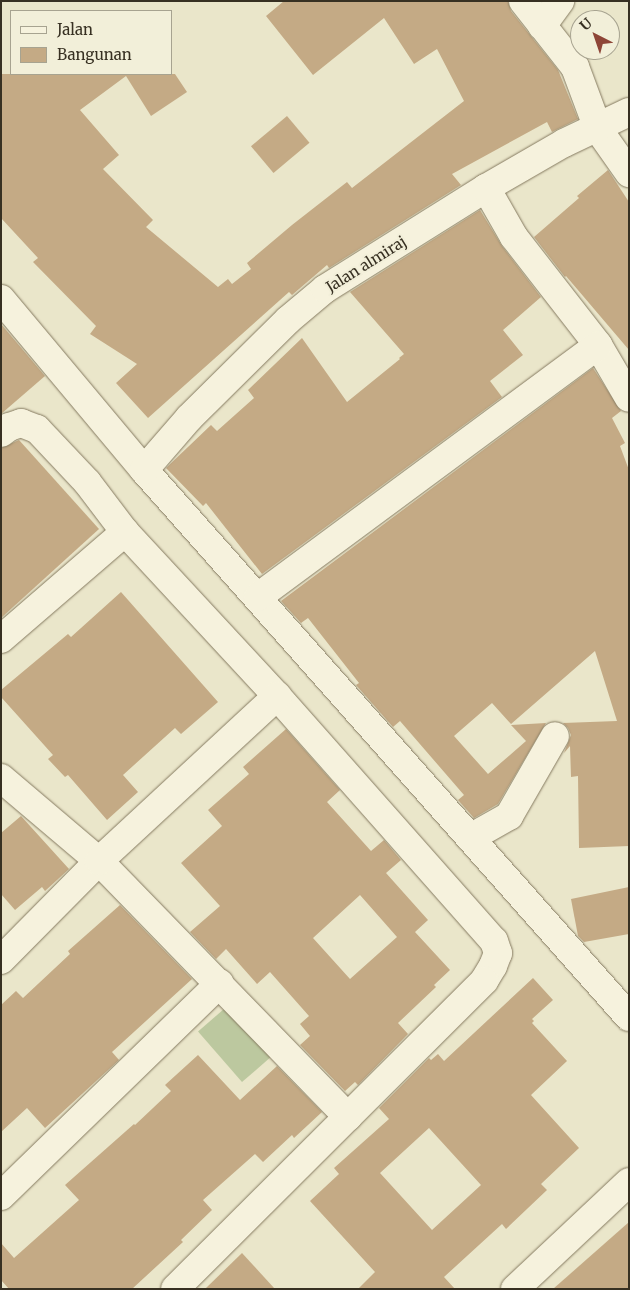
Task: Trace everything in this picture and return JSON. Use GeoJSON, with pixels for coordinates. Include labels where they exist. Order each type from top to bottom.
{"type":"FeatureCollection","features":[{"type":"Feature","properties":{"kind":"street"},"geometry":{"type":"LineString","coordinates":[[523,1],[575,66],[598,129],[629,173]]}},
{"type":"Feature","properties":{"kind":"street"},"geometry":{"type":"LineString","coordinates":[[542,26],[560,1]]}},
{"type":"Feature","properties":{"kind":"street","name":"Jalan almiraj"},"geometry":{"type":"LineString","coordinates":[[144,470],[189,418],[288,320],[325,288],[486,188],[564,144],[598,129],[629,112]]}},
{"type":"Feature","properties":{"kind":"street"},"geometry":{"type":"LineString","coordinates":[[486,188],[514,236],[598,345],[629,398]]}},
{"type":"Feature","properties":{"kind":"street"},"geometry":{"type":"LineString","coordinates":[[1,299],[144,470],[629,1017]]}},
{"type":"Feature","properties":{"kind":"street"},"geometry":{"type":"LineString","coordinates":[[258,597],[598,345]]}},
{"type":"Feature","properties":{"kind":"street"},"geometry":{"type":"LineString","coordinates":[[1,433],[8,427],[21,423],[36,429],[87,482],[125,532],[277,696],[494,941],[498,953],[484,981],[175,1289]]}},
{"type":"Feature","properties":{"kind":"street"},"geometry":{"type":"LineString","coordinates":[[1,639],[125,532]]}},
{"type":"Feature","properties":{"kind":"street"},"geometry":{"type":"LineString","coordinates":[[1,960],[99,861],[277,696]]}},
{"type":"Feature","properties":{"kind":"street"},"geometry":{"type":"LineString","coordinates":[[470,838],[509,816],[555,736]]}},
{"type":"Feature","properties":{"kind":"street"},"geometry":{"type":"LineString","coordinates":[[1,778],[99,861],[220,983],[348,1117]]}},
{"type":"Feature","properties":{"kind":"street"},"geometry":{"type":"LineString","coordinates":[[1,1196],[220,983]]}},
{"type":"Feature","properties":{"kind":"street"},"geometry":{"type":"LineString","coordinates":[[520,1287],[629,1182]]}},
{"type":"Feature","properties":{"kind":"green space"},"geometry":{"type":"Polygon","coordinates":[[[232,1002],[276,1053],[242,1082],[198,1032],[232,1002]]]}},
{"type":"Feature","properties":{"kind":"building"},"geometry":{"type":"Polygon","coordinates":[[[284,1],[508,1],[511,11],[558,70],[578,119],[552,132],[547,122],[452,174],[461,185],[329,268],[327,265],[292,295],[289,292],[148,418],[116,383],[137,364],[90,334],[96,326],[33,262],[38,258],[1,218],[1,74],[175,74],[187,92],[151,116],[126,76],[80,110],[119,155],[103,169],[153,220],[146,227],[218,287],[228,279],[232,284],[251,269],[247,263],[292,225],[347,182],[352,188],[464,101],[437,49],[414,64],[384,18],[313,75],[266,16],[284,1]]]}},
{"type":"Feature","properties":{"kind":"building"},"geometry":{"type":"Polygon","coordinates":[[[287,116],[309,143],[273,173],[251,146],[287,116]]]}},
{"type":"Feature","properties":{"kind":"building"},"geometry":{"type":"Polygon","coordinates":[[[608,170],[629,202],[629,350],[565,277],[534,237],[579,198],[577,196],[608,170]]]}},
{"type":"Feature","properties":{"kind":"building"},"geometry":{"type":"Polygon","coordinates":[[[480,210],[502,246],[541,297],[503,330],[523,355],[490,381],[502,397],[262,574],[206,503],[203,506],[166,468],[211,425],[217,431],[254,398],[248,390],[302,338],[347,402],[400,359],[404,354],[350,292],[480,210]]]}},
{"type":"Feature","properties":{"kind":"building"},"geometry":{"type":"Polygon","coordinates":[[[1,324],[45,376],[1,414],[1,324]]]}},
{"type":"Feature","properties":{"kind":"building"},"geometry":{"type":"Polygon","coordinates":[[[593,368],[621,411],[612,418],[625,443],[620,446],[629,470],[629,846],[579,848],[578,776],[571,777],[570,746],[564,753],[571,735],[563,723],[617,721],[595,651],[511,724],[492,703],[454,736],[488,774],[526,741],[511,725],[546,723],[498,804],[474,818],[458,800],[464,795],[400,721],[393,727],[356,685],[359,683],[308,618],[301,623],[281,601],[593,368]]]}},
{"type":"Feature","properties":{"kind":"building"},"geometry":{"type":"Polygon","coordinates":[[[19,440],[99,529],[1,618],[1,448],[19,440]]]}},
{"type":"Feature","properties":{"kind":"building"},"geometry":{"type":"Polygon","coordinates":[[[121,592],[218,702],[181,734],[175,728],[123,775],[138,792],[107,820],[68,775],[65,777],[48,759],[53,755],[1,697],[1,690],[68,634],[71,637],[121,592]]]}},
{"type":"Feature","properties":{"kind":"building"},"geometry":{"type":"Polygon","coordinates":[[[286,729],[340,790],[327,802],[371,851],[384,840],[401,860],[386,873],[428,920],[415,932],[450,970],[434,985],[436,987],[398,1023],[408,1034],[358,1085],[355,1082],[345,1091],[300,1045],[310,1036],[300,1024],[309,1016],[270,972],[257,984],[226,949],[216,959],[190,932],[220,906],[181,863],[222,826],[208,810],[249,774],[243,767],[286,729]],[[360,895],[313,938],[350,979],[397,937],[360,895]]]}},
{"type":"Feature","properties":{"kind":"building"},"geometry":{"type":"Polygon","coordinates":[[[21,816],[69,869],[45,891],[42,887],[15,910],[1,894],[1,833],[21,816]]]}},
{"type":"Feature","properties":{"kind":"building"},"geometry":{"type":"Polygon","coordinates":[[[629,887],[629,934],[584,942],[578,936],[571,899],[629,887]]]}},
{"type":"Feature","properties":{"kind":"building"},"geometry":{"type":"Polygon","coordinates":[[[120,905],[192,979],[112,1052],[119,1060],[45,1128],[27,1108],[1,1132],[1,1005],[16,991],[23,998],[70,954],[68,951],[120,905]]]}},
{"type":"Feature","properties":{"kind":"building"},"geometry":{"type":"Polygon","coordinates":[[[533,978],[553,1000],[532,1019],[534,1021],[532,1023],[567,1061],[531,1095],[579,1148],[541,1184],[547,1190],[506,1229],[502,1224],[444,1277],[455,1289],[358,1289],[375,1272],[310,1201],[339,1174],[334,1168],[389,1119],[379,1108],[429,1058],[431,1060],[438,1054],[444,1061],[533,978]],[[429,1128],[380,1173],[432,1230],[481,1185],[429,1128]]]}},
{"type":"Feature","properties":{"kind":"building"},"geometry":{"type":"Polygon","coordinates":[[[198,1055],[240,1100],[277,1066],[322,1112],[294,1138],[292,1135],[263,1162],[255,1154],[203,1200],[212,1210],[181,1240],[183,1242],[132,1289],[9,1289],[1,1280],[1,1243],[14,1258],[79,1200],[65,1185],[135,1125],[171,1091],[165,1085],[198,1055]]]}},
{"type":"Feature","properties":{"kind":"building"},"geometry":{"type":"Polygon","coordinates":[[[629,1222],[629,1289],[553,1289],[629,1222]]]}},
{"type":"Feature","properties":{"kind":"building"},"geometry":{"type":"Polygon","coordinates":[[[242,1253],[275,1289],[205,1289],[242,1253]]]}}]}
